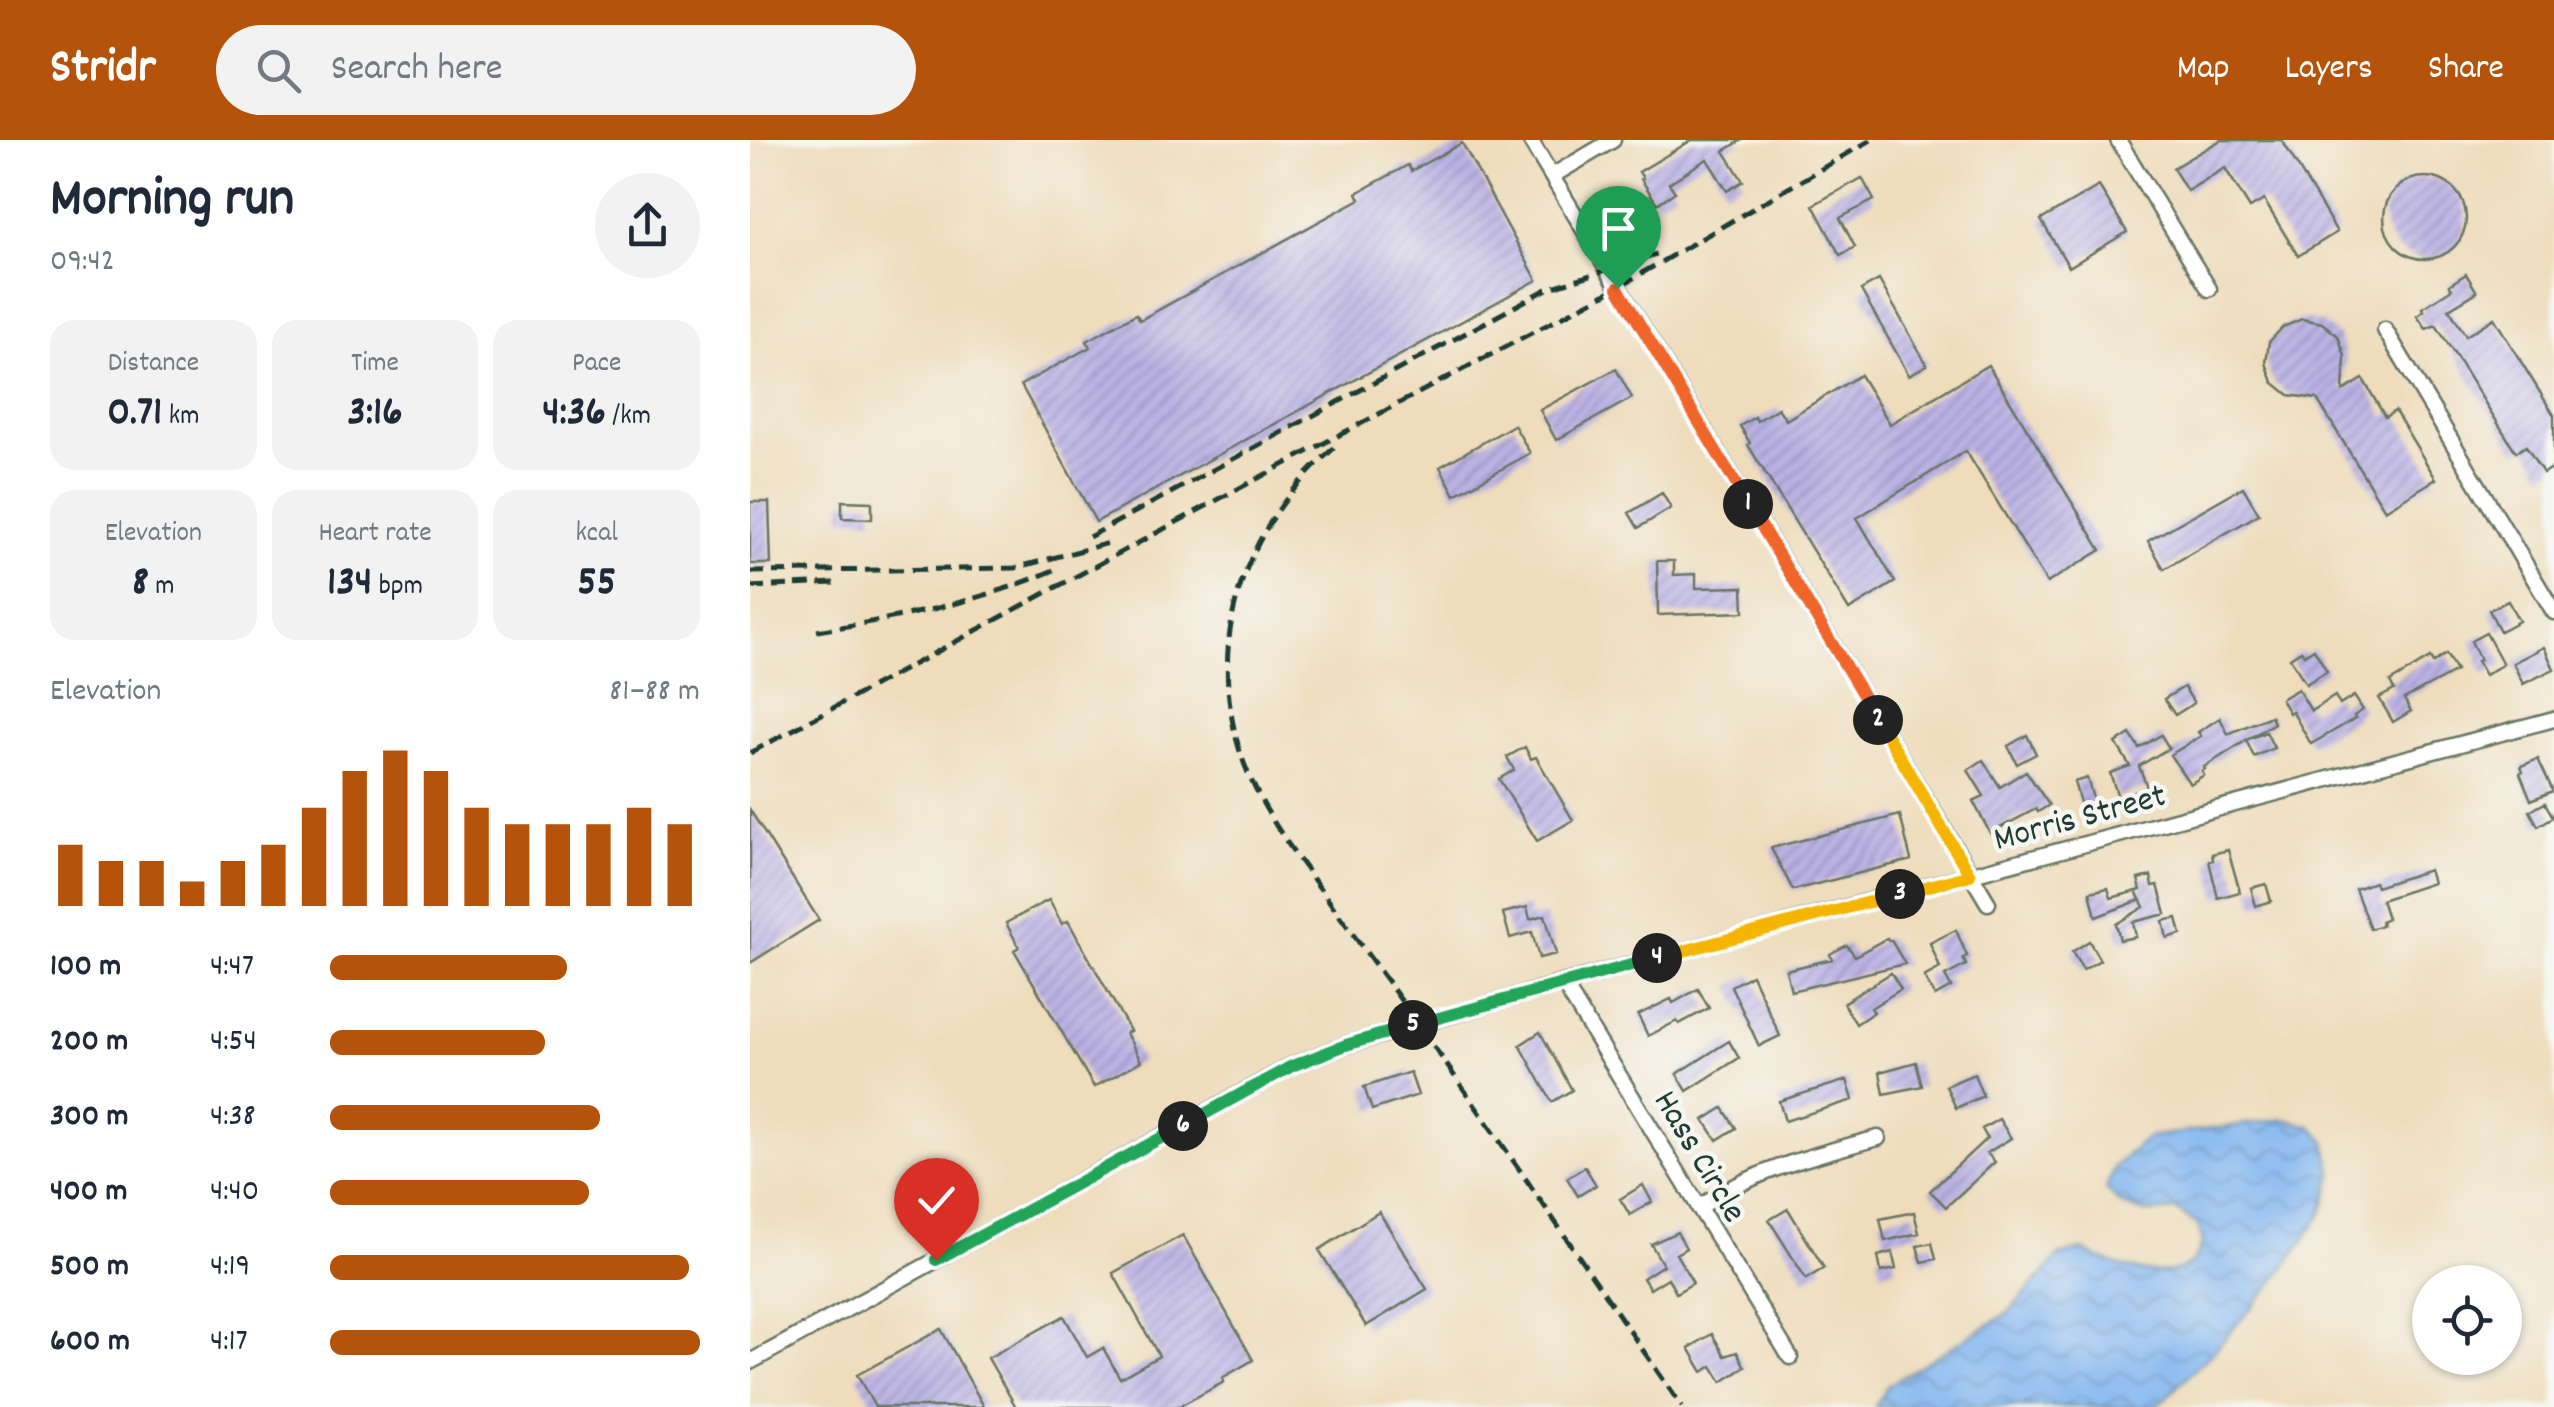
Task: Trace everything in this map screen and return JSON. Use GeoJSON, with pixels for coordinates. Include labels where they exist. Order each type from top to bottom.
{"type":"FeatureCollection","features":[{"type":"Feature","properties":{"kind":"street"},"geometry":{"type":"LineString","coordinates":[[1530,140],[1988,903]]}},
{"type":"Feature","properties":{"kind":"street"},"geometry":{"type":"LineString","coordinates":[[1552,176],[1613,140]]}},
{"type":"Feature","properties":{"kind":"street"},"geometry":{"type":"LineString","coordinates":[[2118,140],[2209,289]]}},
{"type":"Feature","properties":{"kind":"street"},"geometry":{"type":"LineString","coordinates":[[2385,330],[2554,612]]}},
{"type":"Feature","properties":{"kind":"street","name":"Morris Street"},"geometry":{"type":"LineString","coordinates":[[750,1362],[1292,1066],[1346,1045],[1563,983],[2554,719]]}},
{"type":"Feature","properties":{"kind":"street","name":"Hass Circle"},"geometry":{"type":"LineString","coordinates":[[1563,983],[1790,1357]]}},
{"type":"Feature","properties":{"kind":"street"},"geometry":{"type":"LineString","coordinates":[[1699,1208],[1741,1182],[1781,1165],[1878,1138]]}},
{"type":"Feature","properties":{"kind":"water"},"geometry":{"type":"Polygon","coordinates":[[[2285,1119],[2311,1126],[2326,1141],[2333,1175],[2322,1214],[2278,1277],[2214,1351],[2156,1407],[1875,1407],[1888,1385],[2009,1312],[2059,1256],[2082,1250],[2121,1266],[2152,1272],[2180,1269],[2193,1261],[2203,1242],[2198,1225],[2176,1210],[2146,1213],[2120,1204],[2106,1188],[2115,1166],[2148,1137],[2285,1119]]]}},
{"type":"Feature","properties":{"kind":"building"},"geometry":{"type":"Polygon","coordinates":[[[1692,140],[1742,140],[1724,151],[1743,181],[1727,191],[1707,159],[1669,183],[1675,192],[1657,204],[1639,172],[1692,140]]]}},
{"type":"Feature","properties":{"kind":"building"},"geometry":{"type":"Polygon","coordinates":[[[2221,140],[2282,140],[2337,232],[2298,256],[2264,200],[2250,208],[2225,168],[2187,191],[2173,168],[2221,140]]]}},
{"type":"Feature","properties":{"kind":"building"},"geometry":{"type":"Polygon","coordinates":[[[1462,143],[1537,280],[1096,522],[1021,385],[1090,347],[1087,341],[1136,314],[1140,320],[1360,199],[1357,193],[1408,165],[1411,171],[1462,143]]]}},
{"type":"Feature","properties":{"kind":"building"},"geometry":{"type":"Polygon","coordinates":[[[2425,177],[2441,180],[2454,189],[2463,202],[2463,234],[2454,247],[2441,256],[2425,259],[2409,256],[2396,247],[2387,234],[2384,218],[2387,202],[2396,189],[2409,180],[2425,177]]]}},
{"type":"Feature","properties":{"kind":"building"},"geometry":{"type":"Polygon","coordinates":[[[1862,178],[1874,200],[1840,218],[1855,247],[1840,255],[1813,205],[1862,178]]]}},
{"type":"Feature","properties":{"kind":"building"},"geometry":{"type":"Polygon","coordinates":[[[2099,186],[2127,232],[2069,267],[2041,220],[2099,186]]]}},
{"type":"Feature","properties":{"kind":"building"},"geometry":{"type":"Polygon","coordinates":[[[1651,207],[1658,218],[1642,228],[1635,217],[1651,207]]]}},
{"type":"Feature","properties":{"kind":"building"},"geometry":{"type":"Polygon","coordinates":[[[2466,274],[2477,292],[2449,309],[2466,336],[2494,318],[2554,415],[2554,466],[2543,473],[2526,446],[2516,452],[2436,325],[2426,329],[2417,316],[2466,274]]]}},
{"type":"Feature","properties":{"kind":"building"},"geometry":{"type":"Polygon","coordinates":[[[1879,280],[1927,365],[1909,375],[1861,290],[1879,280]]]}},
{"type":"Feature","properties":{"kind":"building"},"geometry":{"type":"Polygon","coordinates":[[[2302,319],[2322,323],[2338,336],[2345,356],[2343,391],[2363,379],[2385,417],[2395,411],[2436,479],[2385,510],[2317,399],[2289,395],[2273,382],[2266,363],[2269,342],[2283,327],[2302,319]]]}},
{"type":"Feature","properties":{"kind":"building"},"geometry":{"type":"Polygon","coordinates":[[[1988,365],[2101,550],[2047,583],[1966,451],[1857,518],[1895,582],[1849,610],[1740,426],[1778,408],[1786,420],[1860,375],[1890,424],[1988,365]]]}},
{"type":"Feature","properties":{"kind":"building"},"geometry":{"type":"Polygon","coordinates":[[[1616,369],[1632,398],[1556,440],[1540,410],[1616,369]]]}},
{"type":"Feature","properties":{"kind":"building"},"geometry":{"type":"Polygon","coordinates":[[[1514,425],[1530,453],[1455,495],[1440,467],[1514,425]]]}},
{"type":"Feature","properties":{"kind":"building"},"geometry":{"type":"Polygon","coordinates":[[[2243,487],[2259,514],[2164,569],[2148,541],[2243,487]]]}},
{"type":"Feature","properties":{"kind":"building"},"geometry":{"type":"Polygon","coordinates":[[[1662,493],[1671,508],[1638,528],[1629,513],[1662,493]]]}},
{"type":"Feature","properties":{"kind":"building"},"geometry":{"type":"Polygon","coordinates":[[[842,501],[872,502],[872,519],[842,518],[842,501]]]}},
{"type":"Feature","properties":{"kind":"building"},"geometry":{"type":"Polygon","coordinates":[[[750,502],[769,502],[771,564],[750,564],[750,502]]]}},
{"type":"Feature","properties":{"kind":"building"},"geometry":{"type":"Polygon","coordinates":[[[1657,561],[1674,561],[1674,575],[1696,574],[1696,588],[1743,587],[1744,612],[1658,615],[1657,561]]]}},
{"type":"Feature","properties":{"kind":"building"},"geometry":{"type":"Polygon","coordinates":[[[2508,601],[2519,621],[2500,631],[2489,610],[2508,601]]]}},
{"type":"Feature","properties":{"kind":"building"},"geometry":{"type":"Polygon","coordinates":[[[2486,633],[2503,664],[2485,675],[2471,641],[2486,633]]]}},
{"type":"Feature","properties":{"kind":"building"},"geometry":{"type":"Polygon","coordinates":[[[2544,647],[2554,669],[2523,684],[2513,663],[2544,647]]]}},
{"type":"Feature","properties":{"kind":"building"},"geometry":{"type":"Polygon","coordinates":[[[2314,649],[2327,671],[2306,684],[2290,658],[2314,649]]]}},
{"type":"Feature","properties":{"kind":"building"},"geometry":{"type":"Polygon","coordinates":[[[2446,654],[2456,671],[2404,699],[2411,711],[2393,722],[2379,698],[2394,690],[2390,682],[2430,658],[2433,663],[2446,654]]]}},
{"type":"Feature","properties":{"kind":"building"},"geometry":{"type":"Polygon","coordinates":[[[2184,687],[2194,703],[2175,715],[2164,699],[2184,687]]]}},
{"type":"Feature","properties":{"kind":"building"},"geometry":{"type":"Polygon","coordinates":[[[2298,689],[2311,711],[2335,696],[2340,705],[2354,696],[2363,710],[2311,744],[2281,699],[2298,689]]]}},
{"type":"Feature","properties":{"kind":"building"},"geometry":{"type":"Polygon","coordinates":[[[2271,716],[2274,723],[2204,767],[2204,775],[2190,784],[2170,755],[2201,736],[2198,732],[2220,718],[2228,734],[2271,716]]]}},
{"type":"Feature","properties":{"kind":"building"},"geometry":{"type":"Polygon","coordinates":[[[2266,732],[2274,748],[2254,757],[2246,740],[2266,732]]]}},
{"type":"Feature","properties":{"kind":"building"},"geometry":{"type":"Polygon","coordinates":[[[2130,734],[2139,748],[2161,735],[2169,748],[2139,766],[2147,787],[2118,797],[2110,773],[2130,766],[2116,743],[2130,734]]]}},
{"type":"Feature","properties":{"kind":"building"},"geometry":{"type":"Polygon","coordinates":[[[2027,735],[2036,754],[2017,764],[2008,746],[2027,735]]]}},
{"type":"Feature","properties":{"kind":"building"},"geometry":{"type":"Polygon","coordinates":[[[1525,747],[1531,759],[1536,757],[1573,820],[1537,841],[1499,779],[1514,770],[1507,757],[1525,747]]]}},
{"type":"Feature","properties":{"kind":"building"},"geometry":{"type":"Polygon","coordinates":[[[2538,759],[2553,791],[2531,800],[2521,766],[2538,759]]]}},
{"type":"Feature","properties":{"kind":"building"},"geometry":{"type":"Polygon","coordinates":[[[1983,760],[2000,787],[2026,771],[2049,805],[1990,833],[1973,801],[1984,796],[1968,770],[1983,760]]]}},
{"type":"Feature","properties":{"kind":"building"},"geometry":{"type":"Polygon","coordinates":[[[2087,778],[2095,805],[2082,809],[2074,782],[2087,778]]]}},
{"type":"Feature","properties":{"kind":"building"},"geometry":{"type":"Polygon","coordinates":[[[2545,803],[2553,817],[2538,826],[2530,811],[2545,803]]]}},
{"type":"Feature","properties":{"kind":"building"},"geometry":{"type":"Polygon","coordinates":[[[750,810],[819,920],[750,963],[750,810]]]}},
{"type":"Feature","properties":{"kind":"building"},"geometry":{"type":"Polygon","coordinates":[[[1900,815],[1911,860],[1793,890],[1771,848],[1900,815]]]}},
{"type":"Feature","properties":{"kind":"building"},"geometry":{"type":"Polygon","coordinates":[[[2228,850],[2240,892],[2218,898],[2209,861],[2213,860],[2212,854],[2228,850]]]}},
{"type":"Feature","properties":{"kind":"building"},"geometry":{"type":"Polygon","coordinates":[[[2429,870],[2433,883],[2381,900],[2387,918],[2381,921],[2382,925],[2370,929],[2355,889],[2374,882],[2376,887],[2429,870]]]}},
{"type":"Feature","properties":{"kind":"building"},"geometry":{"type":"Polygon","coordinates":[[[2151,876],[2153,886],[2158,885],[2166,914],[2133,922],[2136,937],[2120,940],[2116,924],[2144,907],[2137,893],[2140,900],[2096,917],[2090,892],[2108,888],[2111,898],[2141,890],[2138,879],[2151,876]]]}},
{"type":"Feature","properties":{"kind":"building"},"geometry":{"type":"Polygon","coordinates":[[[2266,884],[2271,901],[2256,906],[2251,888],[2266,884]]]}},
{"type":"Feature","properties":{"kind":"building"},"geometry":{"type":"Polygon","coordinates":[[[1049,900],[1062,924],[1068,921],[1130,1031],[1126,1033],[1141,1061],[1094,1087],[1014,950],[1019,947],[1006,923],[1049,900]]]}},
{"type":"Feature","properties":{"kind":"building"},"geometry":{"type":"Polygon","coordinates":[[[1527,907],[1530,919],[1545,915],[1556,954],[1539,958],[1532,932],[1510,938],[1503,913],[1527,907]]]}},
{"type":"Feature","properties":{"kind":"building"},"geometry":{"type":"Polygon","coordinates":[[[2177,918],[2181,934],[2167,938],[2163,921],[2177,918]]]}},
{"type":"Feature","properties":{"kind":"building"},"geometry":{"type":"Polygon","coordinates":[[[1956,930],[1967,956],[1963,958],[1966,965],[1945,976],[1951,987],[1935,996],[1924,977],[1940,968],[1930,943],[1956,930]]]}},
{"type":"Feature","properties":{"kind":"building"},"geometry":{"type":"Polygon","coordinates":[[[1887,938],[1905,964],[1791,991],[1786,970],[1832,959],[1830,954],[1847,945],[1855,956],[1887,938]]]}},
{"type":"Feature","properties":{"kind":"building"},"geometry":{"type":"Polygon","coordinates":[[[2089,941],[2100,960],[2083,970],[2072,952],[2089,941]]]}},
{"type":"Feature","properties":{"kind":"building"},"geometry":{"type":"Polygon","coordinates":[[[1891,973],[1901,989],[1871,1008],[1874,1012],[1856,1024],[1843,1003],[1891,973]]]}},
{"type":"Feature","properties":{"kind":"building"},"geometry":{"type":"Polygon","coordinates":[[[1752,975],[1780,1036],[1759,1046],[1731,986],[1752,975]]]}},
{"type":"Feature","properties":{"kind":"building"},"geometry":{"type":"Polygon","coordinates":[[[1698,989],[1709,1008],[1648,1036],[1638,1015],[1698,989]]]}},
{"type":"Feature","properties":{"kind":"building"},"geometry":{"type":"Polygon","coordinates":[[[1540,1032],[1572,1090],[1552,1102],[1520,1045],[1540,1032]]]}},
{"type":"Feature","properties":{"kind":"building"},"geometry":{"type":"Polygon","coordinates":[[[1729,1041],[1739,1058],[1687,1091],[1677,1074],[1729,1041]]]}},
{"type":"Feature","properties":{"kind":"building"},"geometry":{"type":"Polygon","coordinates":[[[1916,1062],[1922,1086],[1884,1094],[1880,1072],[1916,1062]]]}},
{"type":"Feature","properties":{"kind":"building"},"geometry":{"type":"Polygon","coordinates":[[[1410,1072],[1418,1095],[1372,1110],[1364,1087],[1410,1072]]]}},
{"type":"Feature","properties":{"kind":"building"},"geometry":{"type":"Polygon","coordinates":[[[1974,1074],[1983,1096],[1956,1108],[1946,1086],[1974,1074]]]}},
{"type":"Feature","properties":{"kind":"building"},"geometry":{"type":"Polygon","coordinates":[[[1847,1080],[1853,1100],[1785,1121],[1779,1101],[1847,1080]]]}},
{"type":"Feature","properties":{"kind":"building"},"geometry":{"type":"Polygon","coordinates":[[[1723,1108],[1736,1128],[1717,1140],[1704,1120],[1723,1108]]]}},
{"type":"Feature","properties":{"kind":"building"},"geometry":{"type":"Polygon","coordinates":[[[1999,1119],[2011,1138],[1987,1153],[1995,1162],[1946,1207],[1930,1191],[1987,1138],[1982,1129],[1999,1119]]]}},
{"type":"Feature","properties":{"kind":"building"},"geometry":{"type":"Polygon","coordinates":[[[1585,1167],[1596,1185],[1578,1196],[1567,1178],[1585,1167]]]}},
{"type":"Feature","properties":{"kind":"building"},"geometry":{"type":"Polygon","coordinates":[[[1643,1185],[1652,1202],[1630,1215],[1620,1199],[1643,1185]]]}},
{"type":"Feature","properties":{"kind":"building"},"geometry":{"type":"Polygon","coordinates":[[[1788,1209],[1824,1268],[1806,1279],[1769,1220],[1788,1209]]]}},
{"type":"Feature","properties":{"kind":"building"},"geometry":{"type":"Polygon","coordinates":[[[1379,1212],[1427,1289],[1366,1326],[1319,1250],[1379,1212]]]}},
{"type":"Feature","properties":{"kind":"building"},"geometry":{"type":"Polygon","coordinates":[[[1914,1212],[1919,1233],[1885,1241],[1880,1219],[1914,1212]]]}},
{"type":"Feature","properties":{"kind":"building"},"geometry":{"type":"Polygon","coordinates":[[[1677,1232],[1686,1248],[1676,1254],[1693,1283],[1676,1293],[1668,1278],[1650,1289],[1643,1278],[1663,1265],[1651,1244],[1677,1232]]]}},
{"type":"Feature","properties":{"kind":"building"},"geometry":{"type":"Polygon","coordinates":[[[1183,1235],[1253,1360],[1222,1378],[1224,1382],[1178,1407],[1016,1407],[988,1358],[1064,1316],[1087,1357],[1103,1348],[1120,1378],[1159,1356],[1113,1273],[1183,1235]]]}},
{"type":"Feature","properties":{"kind":"building"},"geometry":{"type":"Polygon","coordinates":[[[1932,1243],[1936,1259],[1922,1262],[1917,1246],[1932,1243]]]}},
{"type":"Feature","properties":{"kind":"building"},"geometry":{"type":"Polygon","coordinates":[[[1892,1252],[1896,1269],[1881,1272],[1878,1256],[1892,1252]]]}},
{"type":"Feature","properties":{"kind":"building"},"geometry":{"type":"Polygon","coordinates":[[[941,1329],[984,1407],[875,1407],[857,1375],[941,1329]]]}},
{"type":"Feature","properties":{"kind":"building"},"geometry":{"type":"Polygon","coordinates":[[[1712,1334],[1725,1356],[1737,1352],[1745,1367],[1722,1382],[1712,1366],[1703,1372],[1689,1348],[1712,1334]]]}},
{"type":"Feature","properties":{"kind":"railway"},"geometry":{"type":"LineString","coordinates":[[750,753],[1618,287],[1871,140]]}},
{"type":"Feature","properties":{"kind":"railway"},"geometry":{"type":"LineString","coordinates":[[1089,537],[1547,289],[1659,253]]}},
{"type":"Feature","properties":{"kind":"railway"},"geometry":{"type":"LineString","coordinates":[[1334,448],[1280,508],[1259,541],[1244,577],[1233,614],[1228,652],[1228,692],[1241,756],[1285,840],[1449,1068],[1682,1407]]}},
{"type":"Feature","properties":{"kind":"railway"},"geometry":{"type":"LineString","coordinates":[[750,572],[1015,568],[1109,543]]}},
{"type":"Feature","properties":{"kind":"railway"},"geometry":{"type":"LineString","coordinates":[[817,631],[937,608],[996,592],[1054,570]]}},
{"type":"Feature","properties":{"kind":"railway"},"geometry":{"type":"LineString","coordinates":[[750,587],[834,583]]}},
{"type":"Feature","properties":{"kind":"route"},"geometry":{"type":"LineString","coordinates":[[936,1260],[1292,1066],[1346,1045],[1970,875],[1618,288]]}}]}
